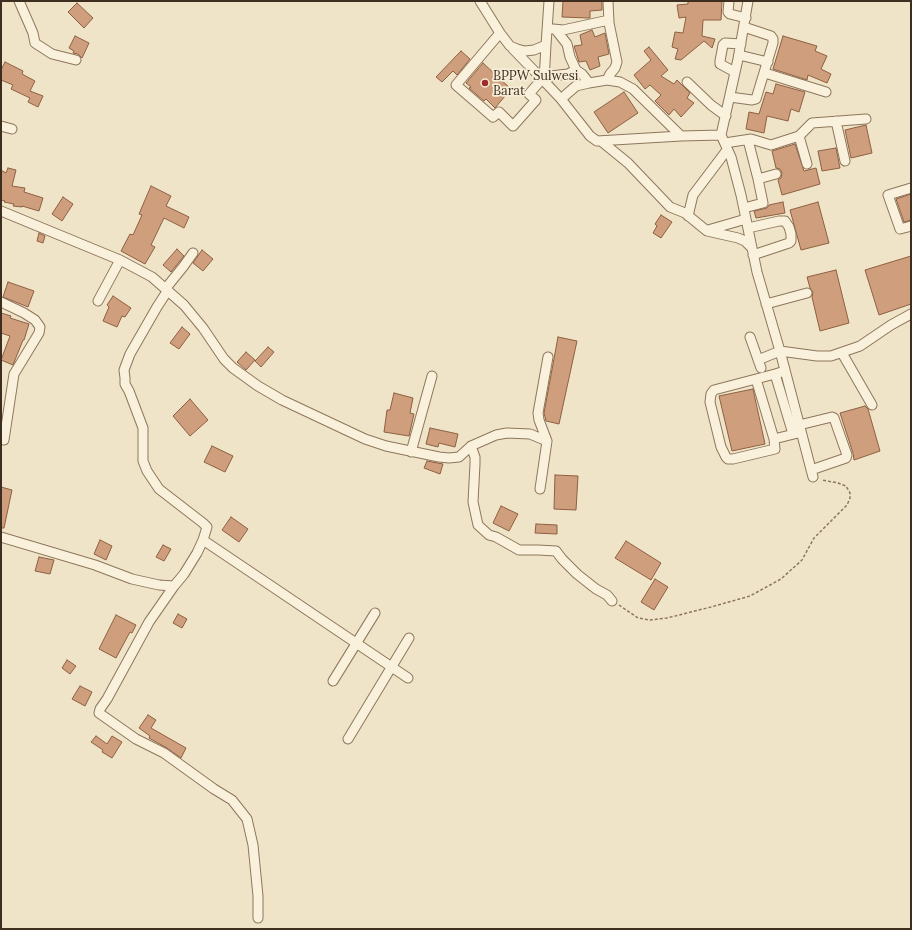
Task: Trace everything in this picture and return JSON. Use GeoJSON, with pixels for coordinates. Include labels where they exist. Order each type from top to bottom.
{"type":"FeatureCollection","features":[{"type":"Feature","properties":{"kind":"street"},"geometry":{"type":"LineString","coordinates":[[19,1],[36,43],[52,54],[76,60]]}},
{"type":"Feature","properties":{"kind":"street"},"geometry":{"type":"LineString","coordinates":[[480,1],[510,46],[543,78],[590,136],[601,141],[628,163],[670,207],[688,216],[707,231],[745,241],[752,251]]}},
{"type":"Feature","properties":{"kind":"street"},"geometry":{"type":"LineString","coordinates":[[543,78],[546,45],[552,29],[550,1]]}},
{"type":"Feature","properties":{"kind":"street"},"geometry":{"type":"LineString","coordinates":[[607,80],[617,62],[608,20],[608,1]]}},
{"type":"Feature","properties":{"kind":"street"},"geometry":{"type":"LineString","coordinates":[[729,1],[728,12],[730,14],[771,36],[773,39],[765,73],[756,100],[730,97]]}},
{"type":"Feature","properties":{"kind":"street"},"geometry":{"type":"LineString","coordinates":[[688,216],[690,201],[724,143],[726,116],[739,55],[748,1]]}},
{"type":"Feature","properties":{"kind":"street"},"geometry":{"type":"LineString","coordinates":[[552,29],[563,30],[608,20]]}},
{"type":"Feature","properties":{"kind":"street"},"geometry":{"type":"LineString","coordinates":[[552,29],[567,44],[570,57],[576,70],[582,74],[589,83]]}},
{"type":"Feature","properties":{"kind":"street"},"geometry":{"type":"LineString","coordinates":[[500,33],[456,85],[493,117],[499,112],[513,126],[536,100],[529,94],[543,78],[568,74],[576,70]]}},
{"type":"Feature","properties":{"kind":"street"},"geometry":{"type":"LineString","coordinates":[[735,72],[720,64],[720,61],[724,45],[726,43],[741,44]]}},
{"type":"Feature","properties":{"kind":"street"},"geometry":{"type":"LineString","coordinates":[[510,46],[525,51],[534,50],[546,45]]}},
{"type":"Feature","properties":{"kind":"street"},"geometry":{"type":"LineString","coordinates":[[739,55],[768,62]]}},
{"type":"Feature","properties":{"kind":"street"},"geometry":{"type":"LineString","coordinates":[[765,73],[826,92]]}},
{"type":"Feature","properties":{"kind":"street"},"geometry":{"type":"LineString","coordinates":[[561,99],[576,86],[607,80],[620,82],[633,89],[681,136]]}},
{"type":"Feature","properties":{"kind":"street"},"geometry":{"type":"LineString","coordinates":[[687,82],[711,105],[726,116]]}},
{"type":"Feature","properties":{"kind":"street"},"geometry":{"type":"LineString","coordinates":[[601,141],[681,136],[724,143],[751,139],[771,145],[799,136],[812,123],[866,119]]}},
{"type":"Feature","properties":{"kind":"street"},"geometry":{"type":"LineString","coordinates":[[836,121],[845,162]]}},
{"type":"Feature","properties":{"kind":"street"},"geometry":{"type":"LineString","coordinates":[[1,126],[12,129]]}},
{"type":"Feature","properties":{"kind":"street"},"geometry":{"type":"LineString","coordinates":[[799,136],[807,164]]}},
{"type":"Feature","properties":{"kind":"street"},"geometry":{"type":"LineString","coordinates":[[744,208],[763,203],[748,140]]}},
{"type":"Feature","properties":{"kind":"street"},"geometry":{"type":"LineString","coordinates":[[724,143],[731,157],[744,208],[752,251],[780,351],[797,430]]}},
{"type":"Feature","properties":{"kind":"street"},"geometry":{"type":"LineString","coordinates":[[758,178],[776,174]]}},
{"type":"Feature","properties":{"kind":"street"},"geometry":{"type":"LineString","coordinates":[[911,188],[888,195],[900,229],[911,226]]}},
{"type":"Feature","properties":{"kind":"street"},"geometry":{"type":"LineString","coordinates":[[1,211],[120,260],[152,277],[184,305],[203,328],[224,359],[233,368],[258,386],[282,400],[365,440],[411,452],[449,458],[459,457],[472,446],[496,435],[507,433],[530,434],[547,441]]}},
{"type":"Feature","properties":{"kind":"street"},"geometry":{"type":"LineString","coordinates":[[707,231],[746,219]]}},
{"type":"Feature","properties":{"kind":"street"},"geometry":{"type":"LineString","coordinates":[[748,228],[785,221],[791,234],[791,241],[789,243],[752,251]]}},
{"type":"Feature","properties":{"kind":"street"},"geometry":{"type":"LineString","coordinates":[[193,253],[156,307],[130,354],[124,370],[125,384],[129,390],[143,428],[143,461],[147,471],[158,489],[204,523],[206,527],[203,540],[197,553],[184,574],[149,622],[100,709],[99,714],[136,739],[164,753],[232,800],[247,819],[253,845],[258,896],[258,918]]}},
{"type":"Feature","properties":{"kind":"street"},"geometry":{"type":"LineString","coordinates":[[98,301],[120,260]]}},
{"type":"Feature","properties":{"kind":"street"},"geometry":{"type":"LineString","coordinates":[[766,304],[807,293]]}},
{"type":"Feature","properties":{"kind":"street"},"geometry":{"type":"LineString","coordinates":[[1,302],[24,312],[35,320],[40,328],[14,374],[4,440]]}},
{"type":"Feature","properties":{"kind":"street"},"geometry":{"type":"LineString","coordinates":[[750,337],[759,364],[780,351],[817,356],[831,356],[860,346],[891,325],[911,314]]}},
{"type":"Feature","properties":{"kind":"street"},"geometry":{"type":"LineString","coordinates":[[842,353],[872,405]]}},
{"type":"Feature","properties":{"kind":"street"},"geometry":{"type":"LineString","coordinates":[[540,489],[547,441],[538,413],[548,357]]}},
{"type":"Feature","properties":{"kind":"street"},"geometry":{"type":"LineString","coordinates":[[756,379],[774,439],[775,449],[733,459],[726,457],[721,447],[710,402],[711,394],[714,390],[785,371]]}},
{"type":"Feature","properties":{"kind":"street"},"geometry":{"type":"LineString","coordinates":[[774,439],[797,430],[832,417],[834,418],[847,455],[846,458],[812,474],[797,430],[775,374]]}},
{"type":"Feature","properties":{"kind":"street"},"geometry":{"type":"LineString","coordinates":[[411,452],[432,376]]}},
{"type":"Feature","properties":{"kind":"street"},"geometry":{"type":"LineString","coordinates":[[472,446],[475,457],[473,502],[478,525],[489,535],[496,537],[519,550],[556,551],[577,574],[596,589],[607,595],[612,601]]}},
{"type":"Feature","properties":{"kind":"street"},"geometry":{"type":"LineString","coordinates":[[1,537],[96,565],[132,579],[159,585],[174,586]]}},
{"type":"Feature","properties":{"kind":"street"},"geometry":{"type":"LineString","coordinates":[[203,540],[408,678]]}},
{"type":"Feature","properties":{"kind":"street"},"geometry":{"type":"LineString","coordinates":[[333,681],[375,613]]}},
{"type":"Feature","properties":{"kind":"street"},"geometry":{"type":"LineString","coordinates":[[348,739],[408,638]]}},
{"type":"Feature","properties":{"kind":"path"},"geometry":{"type":"LineString","coordinates":[[612,601],[638,618],[650,620],[667,618],[750,596],[781,579],[802,560],[814,538],[848,505],[850,493],[846,486],[838,483],[816,480],[812,474]]}},
{"type":"Feature","properties":{"kind":"building"},"geometry":{"type":"Polygon","coordinates":[[[563,1],[602,1],[602,10],[590,11],[590,18],[562,17],[563,1]]]}},
{"type":"Feature","properties":{"kind":"building"},"geometry":{"type":"Polygon","coordinates":[[[688,1],[722,1],[721,20],[703,20],[702,36],[715,39],[712,48],[704,41],[681,60],[675,59],[678,49],[672,47],[675,32],[683,33],[686,17],[679,18],[677,5],[688,4],[688,1]]]}},
{"type":"Feature","properties":{"kind":"building"},"geometry":{"type":"Polygon","coordinates":[[[77,3],[93,18],[84,28],[68,12],[77,3]]]}},
{"type":"Feature","properties":{"kind":"building"},"geometry":{"type":"Polygon","coordinates":[[[592,30],[595,37],[605,33],[609,54],[598,57],[600,66],[590,70],[586,61],[579,62],[574,46],[582,45],[580,35],[592,30]]]}},
{"type":"Feature","properties":{"kind":"building"},"geometry":{"type":"Polygon","coordinates":[[[75,36],[89,43],[82,58],[78,54],[73,53],[74,51],[69,48],[75,36]]]}},
{"type":"Feature","properties":{"kind":"building"},"geometry":{"type":"Polygon","coordinates":[[[783,36],[817,46],[815,51],[827,56],[821,69],[831,74],[827,83],[808,75],[807,80],[773,69],[783,36]]]}},
{"type":"Feature","properties":{"kind":"building"},"geometry":{"type":"Polygon","coordinates":[[[649,47],[668,70],[661,76],[674,84],[677,80],[690,93],[687,98],[694,103],[681,117],[674,109],[669,115],[655,101],[661,95],[650,85],[645,89],[634,75],[651,60],[644,51],[649,47]]]}},
{"type":"Feature","properties":{"kind":"building"},"geometry":{"type":"Polygon","coordinates":[[[461,51],[470,59],[457,75],[453,71],[442,82],[436,77],[461,51]]]}},
{"type":"Feature","properties":{"kind":"building"},"geometry":{"type":"Polygon","coordinates":[[[5,62],[23,71],[22,74],[35,81],[30,91],[43,96],[38,107],[28,102],[30,98],[11,89],[13,85],[1,80],[1,70],[5,62]]]}},
{"type":"Feature","properties":{"kind":"building","name":"BPPW Sulwesi Barat"},"geometry":{"type":"Polygon","coordinates":[[[483,63],[511,89],[495,108],[486,99],[484,101],[469,88],[471,87],[466,83],[483,63]]]}},
{"type":"Feature","properties":{"kind":"building"},"geometry":{"type":"Polygon","coordinates":[[[776,84],[805,92],[799,112],[791,109],[788,121],[767,116],[764,133],[746,129],[749,112],[759,114],[766,92],[773,94],[776,84]]]}},
{"type":"Feature","properties":{"kind":"building"},"geometry":{"type":"Polygon","coordinates":[[[624,92],[638,113],[608,133],[594,112],[624,92]]]}},
{"type":"Feature","properties":{"kind":"building"},"geometry":{"type":"Polygon","coordinates":[[[866,125],[872,153],[851,158],[845,130],[866,125]]]}},
{"type":"Feature","properties":{"kind":"building"},"geometry":{"type":"Polygon","coordinates":[[[795,144],[804,171],[816,168],[820,184],[782,195],[778,180],[781,178],[782,173],[780,169],[776,168],[772,151],[795,144]]]}},
{"type":"Feature","properties":{"kind":"building"},"geometry":{"type":"Polygon","coordinates":[[[836,148],[840,168],[822,171],[818,151],[836,148]]]}},
{"type":"Feature","properties":{"kind":"building"},"geometry":{"type":"Polygon","coordinates":[[[8,168],[16,170],[12,186],[25,188],[24,192],[43,198],[39,211],[22,206],[13,206],[14,204],[1,200],[1,170],[6,173],[8,168]]]}},
{"type":"Feature","properties":{"kind":"building"},"geometry":{"type":"Polygon","coordinates":[[[151,186],[171,196],[166,206],[189,217],[184,228],[164,218],[151,245],[155,247],[145,264],[121,251],[130,234],[133,235],[142,215],[139,214],[151,186]]]}},
{"type":"Feature","properties":{"kind":"building"},"geometry":{"type":"Polygon","coordinates":[[[911,194],[911,220],[904,222],[896,199],[911,194]]]}},
{"type":"Feature","properties":{"kind":"building"},"geometry":{"type":"Polygon","coordinates":[[[63,197],[73,204],[62,221],[52,214],[63,197]]]}},
{"type":"Feature","properties":{"kind":"building"},"geometry":{"type":"Polygon","coordinates":[[[783,202],[785,213],[756,218],[754,211],[767,208],[769,205],[783,202]]]}},
{"type":"Feature","properties":{"kind":"building"},"geometry":{"type":"Polygon","coordinates":[[[818,202],[829,243],[801,250],[790,210],[818,202]]]}},
{"type":"Feature","properties":{"kind":"building"},"geometry":{"type":"Polygon","coordinates":[[[661,215],[672,222],[661,238],[653,233],[657,226],[655,224],[661,215]]]}},
{"type":"Feature","properties":{"kind":"building"},"geometry":{"type":"Polygon","coordinates":[[[39,233],[45,236],[43,243],[37,241],[39,233]]]}},
{"type":"Feature","properties":{"kind":"building"},"geometry":{"type":"Polygon","coordinates":[[[177,249],[184,256],[171,272],[163,265],[177,249]]]}},
{"type":"Feature","properties":{"kind":"building"},"geometry":{"type":"Polygon","coordinates":[[[202,250],[213,259],[203,271],[193,263],[202,250]]]}},
{"type":"Feature","properties":{"kind":"building"},"geometry":{"type":"Polygon","coordinates":[[[911,256],[911,304],[879,315],[865,270],[911,256]]]}},
{"type":"Feature","properties":{"kind":"building"},"geometry":{"type":"Polygon","coordinates":[[[836,270],[849,323],[820,331],[812,297],[813,292],[810,288],[807,277],[836,270]]]}},
{"type":"Feature","properties":{"kind":"building"},"geometry":{"type":"Polygon","coordinates":[[[8,282],[34,291],[28,307],[3,297],[8,282]]]}},
{"type":"Feature","properties":{"kind":"building"},"geometry":{"type":"Polygon","coordinates":[[[113,296],[131,308],[125,317],[122,316],[117,327],[103,321],[109,307],[107,305],[113,296]]]}},
{"type":"Feature","properties":{"kind":"building"},"geometry":{"type":"Polygon","coordinates":[[[1,313],[11,316],[10,318],[29,324],[13,365],[1,360],[10,336],[1,333],[1,313]]]}},
{"type":"Feature","properties":{"kind":"building"},"geometry":{"type":"Polygon","coordinates":[[[182,327],[190,334],[179,349],[170,343],[182,327]]]}},
{"type":"Feature","properties":{"kind":"building"},"geometry":{"type":"Polygon","coordinates":[[[558,337],[577,341],[559,424],[546,421],[544,413],[558,337]]]}},
{"type":"Feature","properties":{"kind":"building"},"geometry":{"type":"Polygon","coordinates":[[[268,347],[274,352],[261,367],[255,361],[268,347]]]}},
{"type":"Feature","properties":{"kind":"building"},"geometry":{"type":"Polygon","coordinates":[[[246,352],[255,360],[246,370],[237,362],[246,352]]]}},
{"type":"Feature","properties":{"kind":"building"},"geometry":{"type":"Polygon","coordinates":[[[753,389],[765,444],[732,451],[719,396],[753,389]]]}},
{"type":"Feature","properties":{"kind":"building"},"geometry":{"type":"Polygon","coordinates":[[[394,393],[413,398],[410,413],[414,414],[409,436],[384,432],[387,410],[390,410],[394,393]]]}},
{"type":"Feature","properties":{"kind":"building"},"geometry":{"type":"Polygon","coordinates":[[[190,399],[208,420],[190,436],[173,416],[190,399]]]}},
{"type":"Feature","properties":{"kind":"building"},"geometry":{"type":"Polygon","coordinates":[[[865,406],[868,409],[880,451],[854,460],[840,413],[865,406]]]}},
{"type":"Feature","properties":{"kind":"building"},"geometry":{"type":"Polygon","coordinates":[[[430,428],[458,434],[455,447],[439,443],[438,447],[426,444],[430,428]]]}},
{"type":"Feature","properties":{"kind":"building"},"geometry":{"type":"Polygon","coordinates":[[[212,446],[233,456],[225,472],[204,462],[212,446]]]}},
{"type":"Feature","properties":{"kind":"building"},"geometry":{"type":"Polygon","coordinates":[[[427,461],[443,464],[440,474],[424,468],[427,461]]]}},
{"type":"Feature","properties":{"kind":"building"},"geometry":{"type":"Polygon","coordinates":[[[555,475],[578,476],[576,510],[554,509],[555,475]]]}},
{"type":"Feature","properties":{"kind":"building"},"geometry":{"type":"Polygon","coordinates":[[[1,487],[12,490],[4,528],[1,528],[1,487]]]}},
{"type":"Feature","properties":{"kind":"building"},"geometry":{"type":"Polygon","coordinates":[[[501,506],[518,514],[509,531],[493,523],[501,506]]]}},
{"type":"Feature","properties":{"kind":"building"},"geometry":{"type":"Polygon","coordinates":[[[231,517],[248,529],[239,542],[222,530],[231,517]]]}},
{"type":"Feature","properties":{"kind":"building"},"geometry":{"type":"Polygon","coordinates":[[[536,524],[557,525],[557,534],[535,533],[536,524]]]}},
{"type":"Feature","properties":{"kind":"building"},"geometry":{"type":"Polygon","coordinates":[[[100,540],[112,546],[106,560],[94,554],[100,540]]]}},
{"type":"Feature","properties":{"kind":"building"},"geometry":{"type":"Polygon","coordinates":[[[626,541],[661,563],[651,580],[615,558],[626,541]]]}},
{"type":"Feature","properties":{"kind":"building"},"geometry":{"type":"Polygon","coordinates":[[[163,545],[171,549],[164,561],[156,557],[163,545]]]}},
{"type":"Feature","properties":{"kind":"building"},"geometry":{"type":"Polygon","coordinates":[[[39,557],[54,560],[50,574],[35,571],[39,557]]]}},
{"type":"Feature","properties":{"kind":"building"},"geometry":{"type":"Polygon","coordinates":[[[655,579],[668,587],[654,610],[641,602],[655,579]]]}},
{"type":"Feature","properties":{"kind":"building"},"geometry":{"type":"Polygon","coordinates":[[[178,614],[187,619],[182,628],[173,623],[178,614]]]}},
{"type":"Feature","properties":{"kind":"building"},"geometry":{"type":"Polygon","coordinates":[[[116,615],[136,625],[132,633],[130,632],[116,658],[99,649],[116,615]]]}},
{"type":"Feature","properties":{"kind":"building"},"geometry":{"type":"Polygon","coordinates":[[[67,660],[76,666],[70,674],[62,668],[67,660]]]}},
{"type":"Feature","properties":{"kind":"building"},"geometry":{"type":"Polygon","coordinates":[[[80,686],[92,692],[85,706],[72,699],[80,686]]]}},
{"type":"Feature","properties":{"kind":"building"},"geometry":{"type":"Polygon","coordinates":[[[148,715],[156,720],[151,728],[186,748],[181,758],[149,738],[150,736],[139,728],[148,715]]]}},
{"type":"Feature","properties":{"kind":"building"},"geometry":{"type":"Polygon","coordinates":[[[96,736],[107,744],[112,736],[122,742],[112,758],[102,752],[103,750],[91,742],[96,736]]]}},
{"type":"Feature","properties":{"kind":"place","name":"BPPW Sulwesi Barat"},"geometry":{"type":"Point","coordinates":[485,83]}}]}
